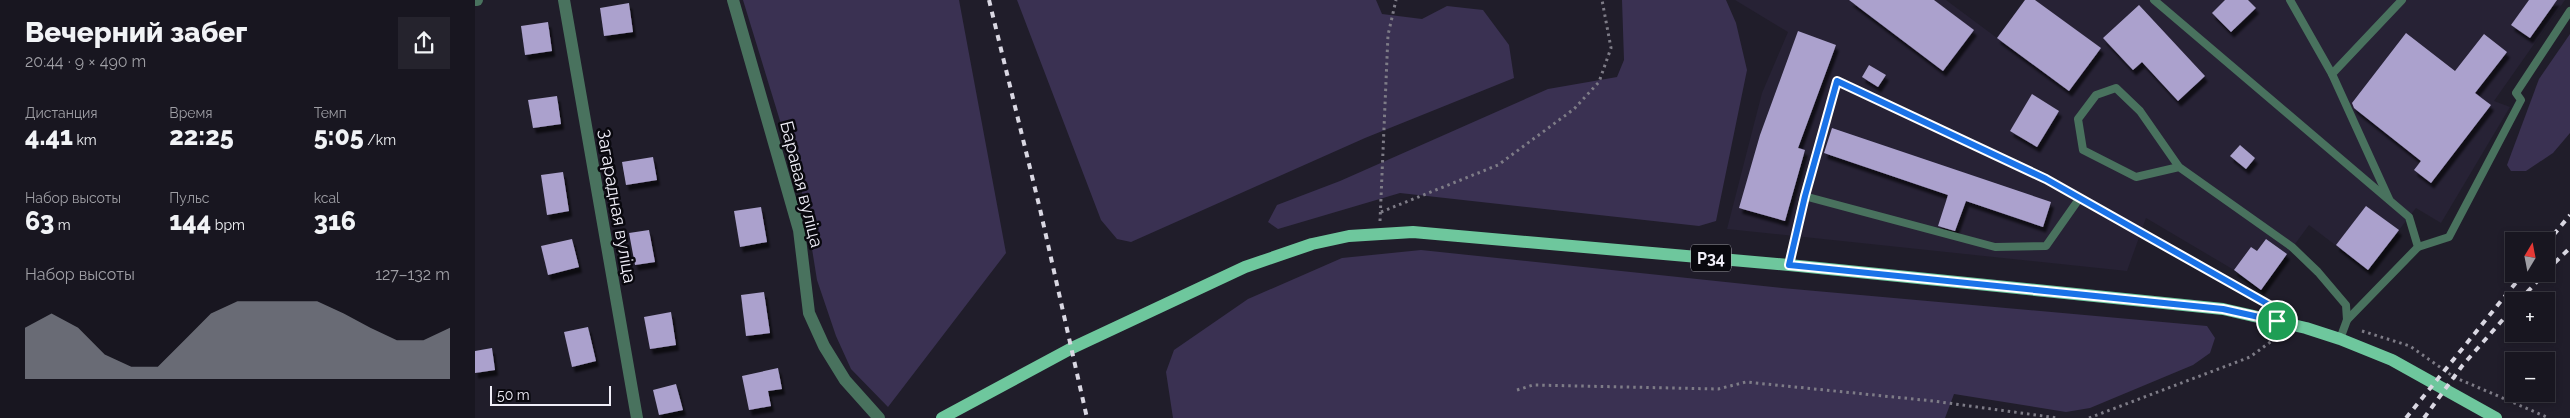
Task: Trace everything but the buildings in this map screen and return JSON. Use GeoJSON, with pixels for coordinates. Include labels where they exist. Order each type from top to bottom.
{"type":"FeatureCollection","features":[{"type":"Feature","properties":{"kind":"main road","name":"Р34"},"geometry":{"type":"LineString","coordinates":[[942,418],[1072,348],[1245,267],[1311,244],[1379,234],[1413,232],[1789,265],[2223,309],[2277,321],[2340,339],[2392,360],[2496,418]]}},
{"type":"Feature","properties":{"kind":"street","name":"Загарадная вуліца"},"geometry":{"type":"LineString","coordinates":[[564,0],[637,418]]}},
{"type":"Feature","properties":{"kind":"street","name":"Баравая вуліца"},"geometry":{"type":"LineString","coordinates":[[733,0],[799,230],[809,313],[824,346],[845,380],[875,417]]}},
{"type":"Feature","properties":{"kind":"lane"},"geometry":{"type":"LineString","coordinates":[[2154,0],[2409,217],[2418,247]]}},
{"type":"Feature","properties":{"kind":"lane"},"geometry":{"type":"LineString","coordinates":[[2290,0],[2332,74],[2389,201]]}},
{"type":"Feature","properties":{"kind":"lane"},"geometry":{"type":"LineString","coordinates":[[2332,74],[2402,0]]}},
{"type":"Feature","properties":{"kind":"lane"},"geometry":{"type":"LineString","coordinates":[[2340,339],[2346,323],[2418,247],[2449,237],[2521,100],[2516,93],[2570,11]]}},
{"type":"Feature","properties":{"kind":"lane"},"geometry":{"type":"LineString","coordinates":[[1789,265],[1805,196],[1837,81],[2046,179],[2273,307],[2277,321]]}},
{"type":"Feature","properties":{"kind":"lane"},"geometry":{"type":"LineString","coordinates":[[2179,167],[2135,177],[2083,150],[2078,119],[2096,95],[2116,88],[2140,110],[2179,167],[2292,247],[2318,272],[2345,305],[2346,323]]}},
{"type":"Feature","properties":{"kind":"lane"},"geometry":{"type":"LineString","coordinates":[[1805,196],[1995,247],[2046,246],[2079,198]]}},
{"type":"Feature","properties":{"kind":"path"},"geometry":{"type":"LineString","coordinates":[[1379,234],[1388,35],[1395,0]]}},
{"type":"Feature","properties":{"kind":"path"},"geometry":{"type":"LineString","coordinates":[[1381,212],[1498,165],[1574,109],[1599,82],[1611,48],[1602,0]]}},
{"type":"Feature","properties":{"kind":"path"},"geometry":{"type":"LineString","coordinates":[[2089,418],[2251,357],[2273,340],[2277,321]]}},
{"type":"Feature","properties":{"kind":"path"},"geometry":{"type":"LineString","coordinates":[[2346,323],[2409,346],[2455,377],[2549,418]]}},
{"type":"Feature","properties":{"kind":"path"},"geometry":{"type":"LineString","coordinates":[[1517,390],[1533,385],[1718,389],[1746,382],[1914,399],[2058,418]]}},
{"type":"Feature","properties":{"kind":"shaded area"},"geometry":{"type":"Polygon","coordinates":[[[743,0],[959,0],[1006,253],[888,407],[851,369],[836,336],[817,280],[804,199],[743,0]]]}},
{"type":"Feature","properties":{"kind":"shaded area"},"geometry":{"type":"Polygon","coordinates":[[[1017,0],[1376,0],[1382,14],[1422,19],[1447,6],[1483,10],[1509,45],[1514,78],[1365,138],[1131,242],[1117,239],[1101,220],[1017,0]]]}},
{"type":"Feature","properties":{"kind":"shaded area"},"geometry":{"type":"Polygon","coordinates":[[[1622,0],[1726,0],[1736,23],[1747,70],[1716,221],[1699,226],[1400,193],[1278,229],[1268,222],[1277,205],[1340,181],[1548,89],[1617,77],[1624,60],[1622,0]]]}},
{"type":"Feature","properties":{"kind":"shaded area"},"geometry":{"type":"Polygon","coordinates":[[[1735,0],[1946,0],[1997,38],[2025,0],[2565,0],[2494,101],[2510,107],[2441,223],[2416,208],[2368,270],[2309,225],[2261,290],[2234,270],[2146,218],[2127,271],[1727,229],[1762,93],[1788,32],[1735,0]]]}},
{"type":"Feature","properties":{"kind":"shaded area"},"geometry":{"type":"Polygon","coordinates":[[[2570,34],[2570,133],[2553,153],[2526,171],[2511,171],[2507,165],[2539,79],[2570,34]]]}},
{"type":"Feature","properties":{"kind":"shaded area"},"geometry":{"type":"Polygon","coordinates":[[[1421,250],[1782,288],[2207,326],[2215,338],[2210,353],[2193,365],[2090,408],[2066,412],[1954,394],[1945,418],[1173,418],[1166,372],[1174,350],[1248,299],[1342,258],[1421,250]]]}},
{"type":"Feature","properties":{"kind":"railway"},"geometry":{"type":"LineString","coordinates":[[989,0],[1040,209],[1087,418]]}},
{"type":"Feature","properties":{"kind":"railway"},"geometry":{"type":"LineString","coordinates":[[2555,233],[2570,215]]}},
{"type":"Feature","properties":{"kind":"railway"},"geometry":{"type":"LineString","coordinates":[[2555,262],[2570,248]]}},
{"type":"Feature","properties":{"kind":"railway"},"geometry":{"type":"LineString","coordinates":[[2406,418],[2516,282]]}},
{"type":"Feature","properties":{"kind":"railway"},"geometry":{"type":"LineString","coordinates":[[2527,292],[2537,282]]}},
{"type":"Feature","properties":{"kind":"railway"},"geometry":{"type":"LineString","coordinates":[[2424,418],[2462,366],[2505,317]]}},
{"type":"Feature","properties":{"kind":"route"},"geometry":{"type":"LineString","coordinates":[[1837,81],[2046,179],[2140,234],[2273,307],[2277,321],[2223,309],[1789,265],[1794,236],[1837,81]]}}]}
